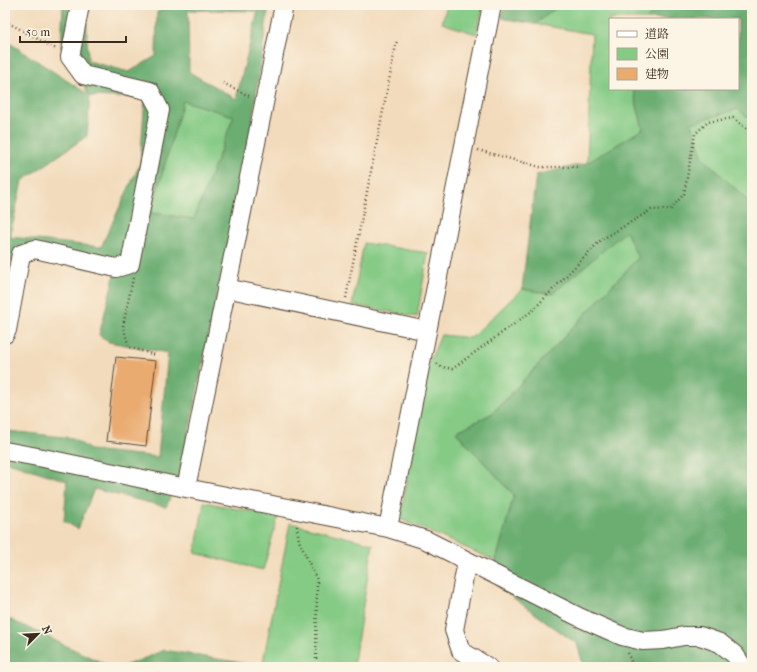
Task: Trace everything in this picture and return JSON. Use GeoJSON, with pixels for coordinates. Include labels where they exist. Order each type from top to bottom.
{"type":"FeatureCollection","features":[{"type":"Feature","properties":{"kind":"street"},"geometry":{"type":"LineString","coordinates":[[5,334],[21,254],[35,249],[116,268],[130,264],[160,110],[150,91],[83,76],[70,57],[80,5]]}},
{"type":"Feature","properties":{"kind":"street"},"geometry":{"type":"LineString","coordinates":[[186,488],[284,5]]}},
{"type":"Feature","properties":{"kind":"street"},"geometry":{"type":"LineString","coordinates":[[388,528],[492,5]]}},
{"type":"Feature","properties":{"kind":"street"},"geometry":{"type":"LineString","coordinates":[[226,288],[427,331]]}},
{"type":"Feature","properties":{"kind":"street"},"geometry":{"type":"LineString","coordinates":[[5,451],[388,528],[426,540],[581,618],[622,636],[643,641],[663,640],[684,636],[700,636],[720,643],[735,655],[743,667]]}},
{"type":"Feature","properties":{"kind":"street"},"geometry":{"type":"LineString","coordinates":[[467,561],[454,630],[461,651],[488,667]]}},
{"type":"Feature","properties":{"kind":"path"},"geometry":{"type":"LineString","coordinates":[[5,21],[70,57]]}},
{"type":"Feature","properties":{"kind":"path"},"geometry":{"type":"LineString","coordinates":[[343,313],[397,40]]}},
{"type":"Feature","properties":{"kind":"path"},"geometry":{"type":"LineString","coordinates":[[223,83],[264,104]]}},
{"type":"Feature","properties":{"kind":"path"},"geometry":{"type":"LineString","coordinates":[[436,362],[439,366],[452,369],[532,310],[601,240],[651,210],[671,209],[684,194],[696,134],[708,122],[733,118],[752,133]]}},
{"type":"Feature","properties":{"kind":"path"},"geometry":{"type":"LineString","coordinates":[[464,146],[540,167],[580,167]]}},
{"type":"Feature","properties":{"kind":"path"},"geometry":{"type":"LineString","coordinates":[[130,264],[134,280],[123,326],[129,346],[156,355]]}},
{"type":"Feature","properties":{"kind":"path"},"geometry":{"type":"LineString","coordinates":[[296,510],[299,541],[318,580],[316,662]]}},
{"type":"Feature","properties":{"kind":"green space"},"geometry":{"type":"Polygon","coordinates":[[[63,5],[86,5],[88,61],[129,72],[156,56],[157,12],[174,5],[269,5],[252,122],[180,475],[166,507],[94,489],[78,529],[64,521],[67,481],[5,461],[5,441],[8,431],[73,438],[90,450],[158,457],[168,353],[109,342],[99,335],[115,273],[30,258],[9,262],[5,316],[5,40],[89,95],[61,47],[63,5]],[[188,10],[189,72],[236,99],[258,11],[188,10]],[[90,96],[87,136],[22,181],[10,237],[101,247],[140,164],[145,98],[90,96]],[[183,101],[151,213],[194,219],[234,116],[183,101]]]}},
{"type":"Feature","properties":{"kind":"green space"},"geometry":{"type":"Polygon","coordinates":[[[447,5],[484,5],[476,34],[442,23],[447,5]]]}},
{"type":"Feature","properties":{"kind":"green space"},"geometry":{"type":"Polygon","coordinates":[[[506,5],[560,5],[535,24],[501,18],[506,5]]]}},
{"type":"Feature","properties":{"kind":"green space"},"geometry":{"type":"Polygon","coordinates":[[[560,5],[657,5],[648,18],[609,18],[609,90],[633,90],[643,129],[587,163],[592,34],[535,24],[560,5]]]}},
{"type":"Feature","properties":{"kind":"green space"},"geometry":{"type":"Polygon","coordinates":[[[657,5],[752,5],[752,121],[738,109],[691,123],[703,158],[752,205],[752,667],[584,667],[577,644],[497,586],[496,561],[514,495],[456,432],[493,413],[638,258],[626,231],[552,294],[522,289],[536,175],[587,163],[643,129],[633,90],[739,90],[739,18],[648,18],[657,5]]]}},
{"type":"Feature","properties":{"kind":"green space"},"geometry":{"type":"Polygon","coordinates":[[[183,101],[234,116],[194,219],[151,213],[183,101]]]}},
{"type":"Feature","properties":{"kind":"green space"},"geometry":{"type":"Polygon","coordinates":[[[738,109],[752,121],[752,205],[703,158],[691,123],[738,109]]]}},
{"type":"Feature","properties":{"kind":"green space"},"geometry":{"type":"Polygon","coordinates":[[[626,230],[638,258],[493,413],[456,432],[514,495],[496,561],[400,519],[429,363],[441,335],[471,338],[522,289],[552,294],[626,230]]]}},
{"type":"Feature","properties":{"kind":"green space"},"geometry":{"type":"Polygon","coordinates":[[[364,243],[428,253],[417,317],[352,305],[364,243]]]}},
{"type":"Feature","properties":{"kind":"green space"},"geometry":{"type":"Polygon","coordinates":[[[204,502],[278,517],[263,570],[195,553],[204,502]]]}},
{"type":"Feature","properties":{"kind":"green space"},"geometry":{"type":"Polygon","coordinates":[[[290,523],[373,544],[353,667],[262,667],[290,523]]]}},
{"type":"Feature","properties":{"kind":"green space"},"geometry":{"type":"Polygon","coordinates":[[[5,617],[111,667],[5,667],[5,617]]]}},
{"type":"Feature","properties":{"kind":"green space"},"geometry":{"type":"Polygon","coordinates":[[[164,650],[253,665],[254,667],[121,667],[164,650]]]}},
{"type":"Feature","properties":{"kind":"building"},"geometry":{"type":"Polygon","coordinates":[[[116,357],[156,361],[146,446],[106,441],[116,357]]]}}]}
